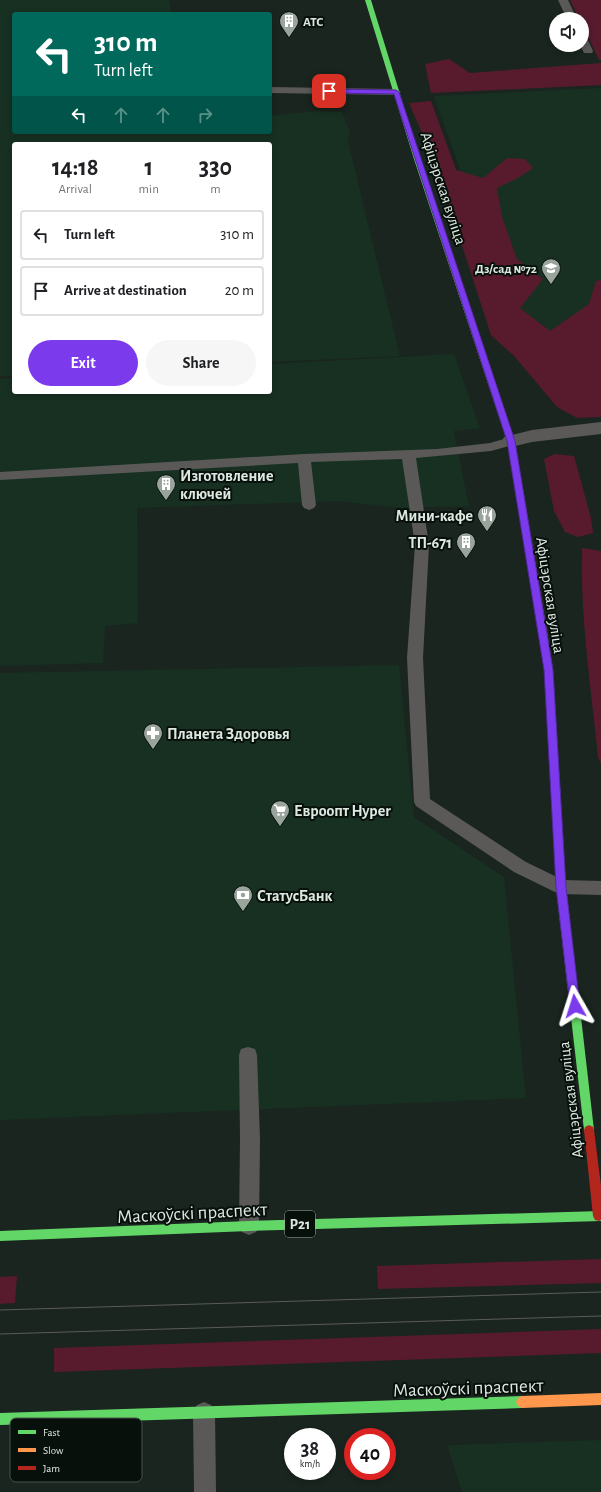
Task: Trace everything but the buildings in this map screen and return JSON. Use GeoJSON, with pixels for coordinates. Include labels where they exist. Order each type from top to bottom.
{"type":"FeatureCollection","features":[{"type":"Feature","properties":{"kind":"street","name":"Афіцэрская вуліца"},"geometry":{"type":"LineString","coordinates":[[368,0],[396,92],[511,441],[548,670],[561,887],[600,1216]]}},
{"type":"Feature","properties":{"kind":"street"},"geometry":{"type":"LineString","coordinates":[[511,441],[532,436],[601,428]]}},
{"type":"Feature","properties":{"kind":"street","name":"Маскоўскі праспект"},"geometry":{"type":"LineString","coordinates":[[0,1236],[249,1226],[600,1216]]}},
{"type":"Feature","properties":{"kind":"street","name":"Маскоўскі праспект"},"geometry":{"type":"LineString","coordinates":[[29,1418],[601,1399]]}},
{"type":"Feature","properties":{"kind":"street","name":"Маскоўскі праспект"},"geometry":{"type":"LineString","coordinates":[[0,1419],[10,1419]]}},
{"type":"Feature","properties":{"kind":"lane"},"geometry":{"type":"LineString","coordinates":[[563,0],[569,12]]}},
{"type":"Feature","properties":{"kind":"lane"},"geometry":{"type":"LineString","coordinates":[[272,90],[396,92]]}},
{"type":"Feature","properties":{"kind":"lane"},"geometry":{"type":"LineString","coordinates":[[0,476],[304,458],[408,454],[491,447],[511,441]]}},
{"type":"Feature","properties":{"kind":"lane"},"geometry":{"type":"LineString","coordinates":[[408,454],[422,545],[415,658],[422,802],[520,867],[561,887],[601,888]]}},
{"type":"Feature","properties":{"kind":"lane"},"geometry":{"type":"LineString","coordinates":[[304,458],[309,505]]}},
{"type":"Feature","properties":{"kind":"lane"},"geometry":{"type":"LineString","coordinates":[[248,1055],[250,1139],[249,1226]]}},
{"type":"Feature","properties":{"kind":"lane"},"geometry":{"type":"LineString","coordinates":[[204,1412],[205,1492]]}},
{"type":"Feature","properties":{"kind":"shaded area"},"geometry":{"type":"Polygon","coordinates":[[[0,0],[169,0],[172,12],[12,12],[12,134],[272,134],[272,116],[318,111],[342,112],[350,132],[348,141],[400,356],[272,362],[272,142],[12,142],[12,376],[0,376],[0,0]]]}},
{"type":"Feature","properties":{"kind":"shaded area"},"geometry":{"type":"Polygon","coordinates":[[[570,0],[601,0],[601,60],[599,60],[589,39],[589,12],[576,12],[570,0]]]}},
{"type":"Feature","properties":{"kind":"shaded area"},"geometry":{"type":"Polygon","coordinates":[[[449,59],[470,73],[601,63],[601,85],[431,93],[425,64],[449,59]]]}},
{"type":"Feature","properties":{"kind":"shaded area","name":"Дз/сад №72"},"geometry":{"type":"Polygon","coordinates":[[[601,88],[601,350],[526,355],[434,96],[601,88]]]}},
{"type":"Feature","properties":{"kind":"shaded area"},"geometry":{"type":"Polygon","coordinates":[[[431,101],[456,170],[483,178],[507,158],[525,159],[533,168],[518,178],[497,188],[502,217],[517,259],[543,279],[520,308],[550,331],[589,304],[596,281],[601,280],[601,417],[577,418],[557,407],[515,357],[491,335],[436,165],[409,103],[431,101]]]}},
{"type":"Feature","properties":{"kind":"shaded area"},"geometry":{"type":"Polygon","coordinates":[[[454,354],[480,428],[454,431],[469,506],[399,508],[338,501],[137,508],[138,623],[105,626],[103,663],[0,666],[0,379],[12,378],[12,394],[272,394],[272,364],[454,354]]]}},
{"type":"Feature","properties":{"kind":"shaded area"},"geometry":{"type":"Polygon","coordinates":[[[555,454],[574,456],[591,518],[593,533],[578,537],[565,532],[554,511],[544,459],[555,454]]]}},
{"type":"Feature","properties":{"kind":"shaded area"},"geometry":{"type":"Polygon","coordinates":[[[582,548],[601,551],[601,764],[598,757],[584,626],[582,548]]]}},
{"type":"Feature","properties":{"kind":"shaded area"},"geometry":{"type":"Polygon","coordinates":[[[399,665],[414,817],[504,877],[526,1098],[0,1120],[0,673],[399,665]]]}},
{"type":"Feature","properties":{"kind":"shaded area"},"geometry":{"type":"Polygon","coordinates":[[[601,1259],[601,1283],[378,1289],[377,1266],[601,1259]]]}},
{"type":"Feature","properties":{"kind":"shaded area"},"geometry":{"type":"Polygon","coordinates":[[[17,1276],[15,1303],[0,1304],[0,1277],[17,1276]]]}},
{"type":"Feature","properties":{"kind":"shaded area"},"geometry":{"type":"Polygon","coordinates":[[[601,1329],[601,1353],[54,1372],[54,1348],[601,1329]]]}},
{"type":"Feature","properties":{"kind":"shaded area"},"geometry":{"type":"Polygon","coordinates":[[[601,1440],[601,1492],[462,1492],[447,1445],[601,1440]]]}},
{"type":"Feature","properties":{"kind":"tram line"},"geometry":{"type":"LineString","coordinates":[[0,1310],[601,1292]]}},
{"type":"Feature","properties":{"kind":"tram line"},"geometry":{"type":"LineString","coordinates":[[0,1334],[601,1316]]}},
{"type":"Feature","properties":{"kind":"traffic: fast"},"geometry":{"type":"LineString","coordinates":[[368,0],[417,159],[511,441],[513,454]]}},
{"type":"Feature","properties":{"kind":"traffic: fast"},"geometry":{"type":"LineString","coordinates":[[543,632],[549,670],[561,887],[589,1130]]}},
{"type":"Feature","properties":{"kind":"traffic: fast"},"geometry":{"type":"LineString","coordinates":[[0,1236],[249,1226],[601,1216]]}},
{"type":"Feature","properties":{"kind":"traffic: fast"},"geometry":{"type":"LineString","coordinates":[[31,1418],[522,1402]]}},
{"type":"Feature","properties":{"kind":"traffic: fast"},"geometry":{"type":"LineString","coordinates":[[0,1419],[10,1419]]}},
{"type":"Feature","properties":{"kind":"traffic: slow"},"geometry":{"type":"LineString","coordinates":[[513,454],[543,632]]}},
{"type":"Feature","properties":{"kind":"traffic: slow"},"geometry":{"type":"LineString","coordinates":[[522,1402],[601,1399]]}},
{"type":"Feature","properties":{"kind":"traffic: jam"},"geometry":{"type":"LineString","coordinates":[[589,1130],[599,1216]]}},
{"type":"Feature","properties":{"kind":"place","name":"АТС"},"geometry":{"type":"Point","coordinates":[289,38]}},
{"type":"Feature","properties":{"kind":"place","name":"Дз/сад №72"},"geometry":{"type":"Point","coordinates":[551,285]}},
{"type":"Feature","properties":{"kind":"place","name":"Изготовление ключей"},"geometry":{"type":"Point","coordinates":[166,501]}},
{"type":"Feature","properties":{"kind":"place","name":"Мини-кафе"},"geometry":{"type":"Point","coordinates":[487,532]}},
{"type":"Feature","properties":{"kind":"place","name":"ТП-671"},"geometry":{"type":"Point","coordinates":[466,559]}},
{"type":"Feature","properties":{"kind":"place","name":"Планета Здоровья"},"geometry":{"type":"Point","coordinates":[153,750]}},
{"type":"Feature","properties":{"kind":"place","name":"Евроопт Hyper"},"geometry":{"type":"Point","coordinates":[280,827]}},
{"type":"Feature","properties":{"kind":"place","name":"СтатусБанк"},"geometry":{"type":"Point","coordinates":[243,912]}},
{"type":"Feature","properties":{"kind":"route"},"geometry":{"type":"LineString","coordinates":[[329,91],[396,92],[511,441],[548,670],[561,887],[575,1006]]}}]}
